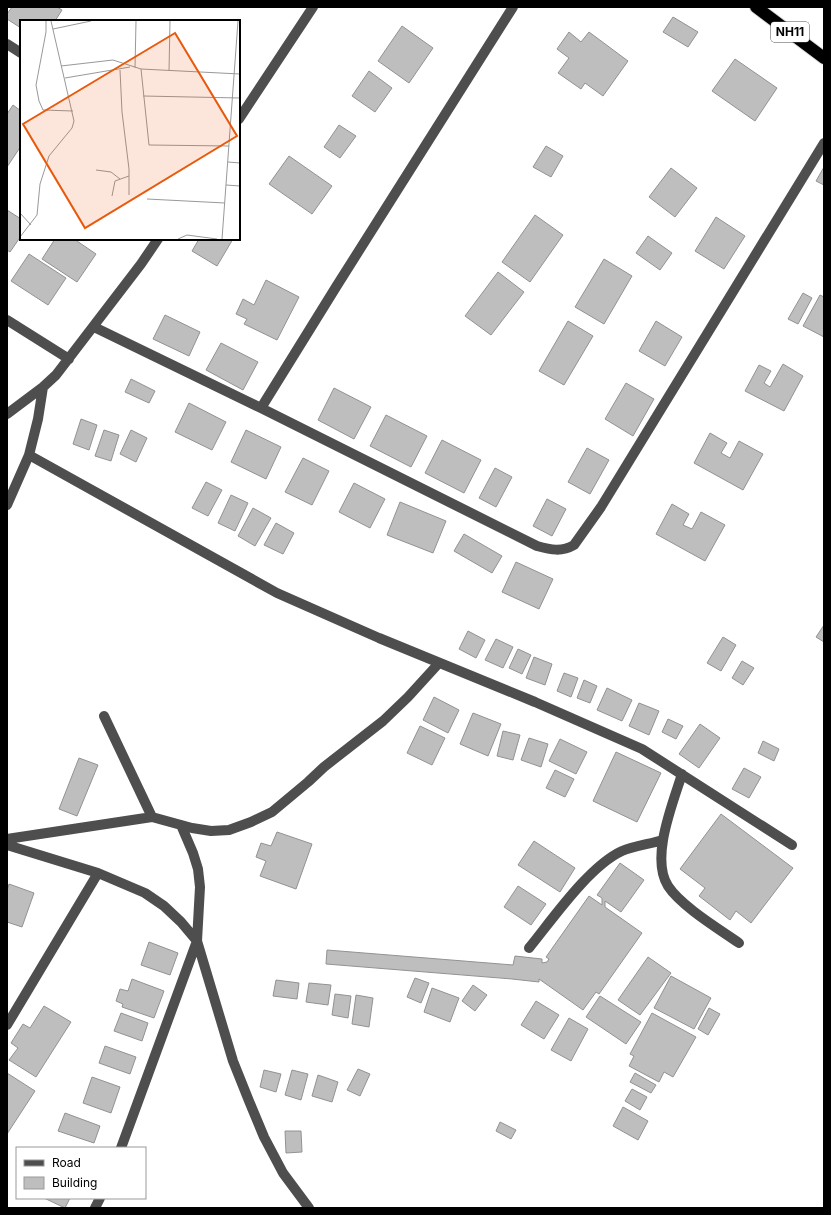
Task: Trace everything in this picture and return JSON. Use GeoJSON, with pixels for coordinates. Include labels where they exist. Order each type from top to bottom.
{"type":"FeatureCollection","features":[{"type":"Feature","properties":{"kind":"highway","name":"NH11"},"geometry":{"type":"LineString","coordinates":[[756,7],[824,58]]}},
{"type":"Feature","properties":{"kind":"street"},"geometry":{"type":"LineString","coordinates":[[240,117],[313,7]]}},
{"type":"Feature","properties":{"kind":"street"},"geometry":{"type":"LineString","coordinates":[[261,408],[513,7]]}},
{"type":"Feature","properties":{"kind":"street"},"geometry":{"type":"LineString","coordinates":[[7,44],[20,52]]}},
{"type":"Feature","properties":{"kind":"street"},"geometry":{"type":"LineString","coordinates":[[94,327],[261,408],[538,546],[552,550],[568,548],[574,545],[601,507],[824,143]]}},
{"type":"Feature","properties":{"kind":"street"},"geometry":{"type":"LineString","coordinates":[[7,414],[43,387],[56,375],[94,327],[157,240]]}},
{"type":"Feature","properties":{"kind":"street"},"geometry":{"type":"LineString","coordinates":[[7,320],[69,359]]}},
{"type":"Feature","properties":{"kind":"street"},"geometry":{"type":"LineString","coordinates":[[7,505],[29,455],[38,419],[43,387]]}},
{"type":"Feature","properties":{"kind":"street"},"geometry":{"type":"LineString","coordinates":[[29,455],[277,593],[642,749],[792,845]]}},
{"type":"Feature","properties":{"kind":"street"},"geometry":{"type":"LineString","coordinates":[[7,839],[152,817],[181,825],[212,831],[229,830],[251,822],[272,812],[324,767],[392,713],[439,663]]}},
{"type":"Feature","properties":{"kind":"street"},"geometry":{"type":"LineString","coordinates":[[104,716],[152,817]]}},
{"type":"Feature","properties":{"kind":"street"},"geometry":{"type":"LineString","coordinates":[[682,774],[663,840],[661,862],[663,876],[668,886],[685,905],[739,943]]}},
{"type":"Feature","properties":{"kind":"street"},"geometry":{"type":"LineString","coordinates":[[121,1147],[197,941],[200,888],[198,869],[181,825]]}},
{"type":"Feature","properties":{"kind":"street"},"geometry":{"type":"LineString","coordinates":[[529,948],[575,892],[597,868],[621,852],[663,840]]}},
{"type":"Feature","properties":{"kind":"street"},"geometry":{"type":"LineString","coordinates":[[7,845],[98,873],[145,893],[164,906],[181,922],[197,941],[234,1061],[264,1137],[283,1173],[309,1208]]}},
{"type":"Feature","properties":{"kind":"street"},"geometry":{"type":"LineString","coordinates":[[7,1025],[98,873]]}},
{"type":"Feature","properties":{"kind":"street"},"geometry":{"type":"LineString","coordinates":[[94,1208],[99,1199]]}},
{"type":"Feature","properties":{"kind":"building"},"geometry":{"type":"Polygon","coordinates":[[[12,7],[57,7],[62,10],[56,20],[20,20],[20,27],[7,19],[7,14],[12,7]]]}},
{"type":"Feature","properties":{"kind":"building"},"geometry":{"type":"Polygon","coordinates":[[[673,17],[698,32],[688,47],[663,32],[673,17]]]}},
{"type":"Feature","properties":{"kind":"building"},"geometry":{"type":"Polygon","coordinates":[[[402,26],[433,48],[409,83],[378,61],[402,26]]]}},
{"type":"Feature","properties":{"kind":"building"},"geometry":{"type":"Polygon","coordinates":[[[569,32],[581,42],[589,32],[628,61],[603,96],[585,83],[581,89],[558,73],[569,58],[557,49],[569,32]]]}},
{"type":"Feature","properties":{"kind":"building"},"geometry":{"type":"Polygon","coordinates":[[[735,59],[777,88],[755,121],[712,91],[735,59]]]}},
{"type":"Feature","properties":{"kind":"building"},"geometry":{"type":"Polygon","coordinates":[[[369,71],[392,88],[375,112],[352,96],[369,71]]]}},
{"type":"Feature","properties":{"kind":"building"},"geometry":{"type":"Polygon","coordinates":[[[13,105],[20,110],[20,148],[7,167],[7,114],[13,105]]]}},
{"type":"Feature","properties":{"kind":"building"},"geometry":{"type":"Polygon","coordinates":[[[339,125],[356,136],[340,158],[324,147],[339,125]]]}},
{"type":"Feature","properties":{"kind":"building"},"geometry":{"type":"Polygon","coordinates":[[[546,146],[563,156],[551,177],[533,167],[546,146]]]}},
{"type":"Feature","properties":{"kind":"building"},"geometry":{"type":"Polygon","coordinates":[[[289,156],[332,186],[312,214],[269,184],[289,156]]]}},
{"type":"Feature","properties":{"kind":"building"},"geometry":{"type":"Polygon","coordinates":[[[824,167],[824,185],[816,181],[824,167]]]}},
{"type":"Feature","properties":{"kind":"building"},"geometry":{"type":"Polygon","coordinates":[[[671,168],[697,188],[675,217],[649,197],[671,168]]]}},
{"type":"Feature","properties":{"kind":"building"},"geometry":{"type":"Polygon","coordinates":[[[7,210],[20,218],[20,237],[10,252],[7,250],[7,210]]]}},
{"type":"Feature","properties":{"kind":"building"},"geometry":{"type":"Polygon","coordinates":[[[535,215],[563,235],[530,282],[502,262],[535,215]]]}},
{"type":"Feature","properties":{"kind":"building"},"geometry":{"type":"Polygon","coordinates":[[[716,217],[745,236],[724,269],[695,251],[716,217]]]}},
{"type":"Feature","properties":{"kind":"building"},"geometry":{"type":"Polygon","coordinates":[[[648,236],[672,253],[660,270],[636,253],[648,236]]]}},
{"type":"Feature","properties":{"kind":"building"},"geometry":{"type":"Polygon","coordinates":[[[54,240],[75,240],[96,254],[77,282],[42,259],[54,240]]]}},
{"type":"Feature","properties":{"kind":"building"},"geometry":{"type":"Polygon","coordinates":[[[198,240],[232,240],[217,266],[192,251],[198,240]]]}},
{"type":"Feature","properties":{"kind":"building"},"geometry":{"type":"Polygon","coordinates":[[[29,254],[66,278],[48,305],[11,281],[29,254]]]}},
{"type":"Feature","properties":{"kind":"building"},"geometry":{"type":"Polygon","coordinates":[[[604,259],[632,276],[604,324],[575,307],[604,259]]]}},
{"type":"Feature","properties":{"kind":"building"},"geometry":{"type":"Polygon","coordinates":[[[498,272],[524,292],[491,335],[465,316],[498,272]]]}},
{"type":"Feature","properties":{"kind":"building"},"geometry":{"type":"Polygon","coordinates":[[[266,280],[299,297],[277,340],[244,324],[247,319],[236,314],[243,299],[254,305],[266,280]]]}},
{"type":"Feature","properties":{"kind":"building"},"geometry":{"type":"Polygon","coordinates":[[[803,293],[812,298],[798,324],[788,319],[803,293]]]}},
{"type":"Feature","properties":{"kind":"building"},"geometry":{"type":"Polygon","coordinates":[[[820,295],[824,297],[824,337],[803,326],[820,295]]]}},
{"type":"Feature","properties":{"kind":"building"},"geometry":{"type":"Polygon","coordinates":[[[165,315],[200,332],[189,356],[153,339],[165,315]]]}},
{"type":"Feature","properties":{"kind":"building"},"geometry":{"type":"Polygon","coordinates":[[[568,321],[593,336],[564,385],[539,371],[568,321]]]}},
{"type":"Feature","properties":{"kind":"building"},"geometry":{"type":"Polygon","coordinates":[[[656,321],[682,337],[665,366],[639,351],[656,321]]]}},
{"type":"Feature","properties":{"kind":"building"},"geometry":{"type":"Polygon","coordinates":[[[221,343],[258,362],[243,390],[206,370],[221,343]]]}},
{"type":"Feature","properties":{"kind":"building"},"geometry":{"type":"Polygon","coordinates":[[[783,364],[803,376],[784,411],[745,391],[759,365],[771,371],[764,383],[770,387],[783,364]]]}},
{"type":"Feature","properties":{"kind":"building"},"geometry":{"type":"Polygon","coordinates":[[[131,379],[155,391],[149,403],[125,392],[131,379]]]}},
{"type":"Feature","properties":{"kind":"building"},"geometry":{"type":"Polygon","coordinates":[[[626,383],[654,399],[633,436],[605,419],[626,383]]]}},
{"type":"Feature","properties":{"kind":"building"},"geometry":{"type":"Polygon","coordinates":[[[334,388],[371,407],[354,439],[318,420],[334,388]]]}},
{"type":"Feature","properties":{"kind":"building"},"geometry":{"type":"Polygon","coordinates":[[[189,403],[226,422],[212,450],[175,432],[189,403]]]}},
{"type":"Feature","properties":{"kind":"building"},"geometry":{"type":"Polygon","coordinates":[[[386,415],[427,436],[411,467],[370,446],[386,415]]]}},
{"type":"Feature","properties":{"kind":"building"},"geometry":{"type":"Polygon","coordinates":[[[81,419],[97,425],[89,450],[73,444],[81,419]]]}},
{"type":"Feature","properties":{"kind":"building"},"geometry":{"type":"Polygon","coordinates":[[[104,430],[119,435],[111,461],[95,456],[104,430]]]}},
{"type":"Feature","properties":{"kind":"building"},"geometry":{"type":"Polygon","coordinates":[[[131,430],[147,438],[136,462],[120,454],[131,430]]]}},
{"type":"Feature","properties":{"kind":"building"},"geometry":{"type":"Polygon","coordinates":[[[246,430],[281,447],[266,479],[231,462],[246,430]]]}},
{"type":"Feature","properties":{"kind":"building"},"geometry":{"type":"Polygon","coordinates":[[[710,433],[727,443],[721,453],[730,458],[739,441],[763,454],[743,490],[694,463],[710,433]]]}},
{"type":"Feature","properties":{"kind":"building"},"geometry":{"type":"Polygon","coordinates":[[[442,440],[481,460],[464,493],[425,473],[442,440]]]}},
{"type":"Feature","properties":{"kind":"building"},"geometry":{"type":"Polygon","coordinates":[[[587,448],[609,460],[590,494],[568,482],[587,448]]]}},
{"type":"Feature","properties":{"kind":"building"},"geometry":{"type":"Polygon","coordinates":[[[303,458],[329,471],[312,505],[285,492],[303,458]]]}},
{"type":"Feature","properties":{"kind":"building"},"geometry":{"type":"Polygon","coordinates":[[[495,468],[512,477],[496,507],[479,498],[495,468]]]}},
{"type":"Feature","properties":{"kind":"building"},"geometry":{"type":"Polygon","coordinates":[[[206,482],[222,490],[208,516],[192,508],[206,482]]]}},
{"type":"Feature","properties":{"kind":"building"},"geometry":{"type":"Polygon","coordinates":[[[354,483],[385,499],[370,528],[339,512],[354,483]]]}},
{"type":"Feature","properties":{"kind":"building"},"geometry":{"type":"Polygon","coordinates":[[[231,495],[248,503],[235,531],[218,523],[231,495]]]}},
{"type":"Feature","properties":{"kind":"building"},"geometry":{"type":"Polygon","coordinates":[[[547,499],[566,509],[552,536],[533,526],[547,499]]]}},
{"type":"Feature","properties":{"kind":"building"},"geometry":{"type":"Polygon","coordinates":[[[400,502],[446,521],[433,553],[387,535],[400,502]]]}},
{"type":"Feature","properties":{"kind":"building"},"geometry":{"type":"Polygon","coordinates":[[[672,504],[689,514],[683,525],[692,529],[701,512],[725,525],[705,561],[656,534],[672,504]]]}},
{"type":"Feature","properties":{"kind":"building"},"geometry":{"type":"Polygon","coordinates":[[[253,508],[271,518],[255,546],[238,536],[253,508]]]}},
{"type":"Feature","properties":{"kind":"building"},"geometry":{"type":"Polygon","coordinates":[[[276,523],[294,533],[283,554],[264,545],[276,523]]]}},
{"type":"Feature","properties":{"kind":"building"},"geometry":{"type":"Polygon","coordinates":[[[464,534],[502,556],[492,573],[454,551],[464,534]]]}},
{"type":"Feature","properties":{"kind":"building"},"geometry":{"type":"Polygon","coordinates":[[[516,562],[553,579],[539,609],[502,592],[516,562]]]}},
{"type":"Feature","properties":{"kind":"building"},"geometry":{"type":"Polygon","coordinates":[[[824,625],[824,642],[816,637],[824,625]]]}},
{"type":"Feature","properties":{"kind":"building"},"geometry":{"type":"Polygon","coordinates":[[[468,631],[485,640],[476,658],[459,649],[468,631]]]}},
{"type":"Feature","properties":{"kind":"building"},"geometry":{"type":"Polygon","coordinates":[[[723,637],[736,645],[721,671],[707,663],[723,637]]]}},
{"type":"Feature","properties":{"kind":"building"},"geometry":{"type":"Polygon","coordinates":[[[496,639],[513,647],[503,668],[485,660],[496,639]]]}},
{"type":"Feature","properties":{"kind":"building"},"geometry":{"type":"Polygon","coordinates":[[[518,649],[531,655],[522,674],[509,668],[518,649]]]}},
{"type":"Feature","properties":{"kind":"building"},"geometry":{"type":"Polygon","coordinates":[[[534,657],[552,664],[545,685],[526,678],[534,657]]]}},
{"type":"Feature","properties":{"kind":"building"},"geometry":{"type":"Polygon","coordinates":[[[742,661],[754,668],[743,685],[732,678],[742,661]]]}},
{"type":"Feature","properties":{"kind":"building"},"geometry":{"type":"Polygon","coordinates":[[[564,673],[578,678],[571,697],[557,691],[564,673]]]}},
{"type":"Feature","properties":{"kind":"building"},"geometry":{"type":"Polygon","coordinates":[[[584,680],[597,686],[590,703],[577,698],[584,680]]]}},
{"type":"Feature","properties":{"kind":"building"},"geometry":{"type":"Polygon","coordinates":[[[607,688],[632,700],[622,721],[597,710],[607,688]]]}},
{"type":"Feature","properties":{"kind":"building"},"geometry":{"type":"Polygon","coordinates":[[[434,697],[459,710],[448,733],[423,720],[434,697]]]}},
{"type":"Feature","properties":{"kind":"building"},"geometry":{"type":"Polygon","coordinates":[[[639,703],[659,711],[649,735],[629,726],[639,703]]]}},
{"type":"Feature","properties":{"kind":"building"},"geometry":{"type":"Polygon","coordinates":[[[473,713],[501,724],[488,756],[460,744],[473,713]]]}},
{"type":"Feature","properties":{"kind":"building"},"geometry":{"type":"Polygon","coordinates":[[[668,719],[683,726],[676,739],[662,732],[668,719]]]}},
{"type":"Feature","properties":{"kind":"building"},"geometry":{"type":"Polygon","coordinates":[[[700,724],[720,738],[699,768],[679,754],[700,724]]]}},
{"type":"Feature","properties":{"kind":"building"},"geometry":{"type":"Polygon","coordinates":[[[420,726],[445,738],[432,765],[407,753],[420,726]]]}},
{"type":"Feature","properties":{"kind":"building"},"geometry":{"type":"Polygon","coordinates":[[[503,731],[520,735],[513,760],[497,756],[503,731]]]}},
{"type":"Feature","properties":{"kind":"building"},"geometry":{"type":"Polygon","coordinates":[[[529,738],[548,744],[541,767],[521,760],[529,738]]]}},
{"type":"Feature","properties":{"kind":"building"},"geometry":{"type":"Polygon","coordinates":[[[560,739],[587,752],[576,774],[549,761],[560,739]]]}},
{"type":"Feature","properties":{"kind":"building"},"geometry":{"type":"Polygon","coordinates":[[[763,741],[779,749],[774,761],[758,753],[763,741]]]}},
{"type":"Feature","properties":{"kind":"building"},"geometry":{"type":"Polygon","coordinates":[[[616,752],[661,773],[637,822],[593,801],[616,752]]]}},
{"type":"Feature","properties":{"kind":"building"},"geometry":{"type":"Polygon","coordinates":[[[79,758],[98,765],[77,816],[59,809],[79,758]]]}},
{"type":"Feature","properties":{"kind":"building"},"geometry":{"type":"Polygon","coordinates":[[[744,768],[761,777],[749,798],[732,789],[744,768]]]}},
{"type":"Feature","properties":{"kind":"building"},"geometry":{"type":"Polygon","coordinates":[[[555,770],[574,779],[565,797],[546,788],[555,770]]]}},
{"type":"Feature","properties":{"kind":"building"},"geometry":{"type":"Polygon","coordinates":[[[721,814],[793,868],[751,923],[736,911],[730,920],[699,896],[705,888],[680,869],[721,814]]]}},
{"type":"Feature","properties":{"kind":"building"},"geometry":{"type":"Polygon","coordinates":[[[277,832],[312,844],[296,889],[260,876],[266,861],[256,857],[261,843],[271,846],[277,832]]]}},
{"type":"Feature","properties":{"kind":"building"},"geometry":{"type":"Polygon","coordinates":[[[534,841],[575,868],[560,892],[518,865],[534,841]]]}},
{"type":"Feature","properties":{"kind":"building"},"geometry":{"type":"Polygon","coordinates":[[[620,863],[644,880],[621,912],[605,901],[605,907],[642,933],[599,994],[596,992],[583,1010],[539,979],[539,982],[326,964],[327,950],[513,965],[515,956],[542,959],[542,963],[547,962],[549,959],[546,957],[589,896],[602,905],[602,898],[597,895],[620,863]]]}},
{"type":"Feature","properties":{"kind":"building"},"geometry":{"type":"Polygon","coordinates":[[[9,884],[34,893],[22,927],[7,922],[7,891],[9,884]]]}},
{"type":"Feature","properties":{"kind":"building"},"geometry":{"type":"Polygon","coordinates":[[[518,886],[546,904],[531,925],[504,907],[518,886]]]}},
{"type":"Feature","properties":{"kind":"building"},"geometry":{"type":"Polygon","coordinates":[[[149,942],[178,953],[170,975],[141,965],[149,942]]]}},
{"type":"Feature","properties":{"kind":"building"},"geometry":{"type":"Polygon","coordinates":[[[648,957],[671,973],[640,1015],[618,1000],[648,957]]]}},
{"type":"Feature","properties":{"kind":"building"},"geometry":{"type":"Polygon","coordinates":[[[671,976],[711,998],[694,1029],[654,1008],[671,976]]]}},
{"type":"Feature","properties":{"kind":"building"},"geometry":{"type":"Polygon","coordinates":[[[415,978],[429,983],[421,1003],[407,997],[415,978]]]}},
{"type":"Feature","properties":{"kind":"building"},"geometry":{"type":"Polygon","coordinates":[[[132,979],[164,991],[154,1018],[122,1007],[123,1004],[116,1001],[120,989],[128,991],[132,979]]]}},
{"type":"Feature","properties":{"kind":"building"},"geometry":{"type":"Polygon","coordinates":[[[276,980],[299,983],[297,999],[273,996],[276,980]]]}},
{"type":"Feature","properties":{"kind":"building"},"geometry":{"type":"Polygon","coordinates":[[[309,983],[331,985],[328,1005],[306,1002],[309,983]]]}},
{"type":"Feature","properties":{"kind":"building"},"geometry":{"type":"Polygon","coordinates":[[[473,985],[487,995],[475,1011],[462,1001],[473,985]]]}},
{"type":"Feature","properties":{"kind":"building"},"geometry":{"type":"Polygon","coordinates":[[[432,988],[459,998],[450,1022],[424,1012],[432,988]]]}},
{"type":"Feature","properties":{"kind":"building"},"geometry":{"type":"Polygon","coordinates":[[[335,994],[351,996],[348,1018],[332,1015],[335,994]]]}},
{"type":"Feature","properties":{"kind":"building"},"geometry":{"type":"Polygon","coordinates":[[[356,995],[373,998],[369,1027],[352,1024],[356,995]]]}},
{"type":"Feature","properties":{"kind":"building"},"geometry":{"type":"Polygon","coordinates":[[[600,996],[641,1022],[626,1044],[586,1017],[600,996]]]}},
{"type":"Feature","properties":{"kind":"building"},"geometry":{"type":"Polygon","coordinates":[[[536,1001],[559,1015],[544,1039],[521,1025],[536,1001]]]}},
{"type":"Feature","properties":{"kind":"building"},"geometry":{"type":"Polygon","coordinates":[[[44,1006],[71,1022],[36,1077],[9,1060],[18,1048],[11,1043],[23,1024],[30,1028],[44,1006]]]}},
{"type":"Feature","properties":{"kind":"building"},"geometry":{"type":"Polygon","coordinates":[[[709,1008],[720,1014],[708,1035],[698,1029],[709,1008]]]}},
{"type":"Feature","properties":{"kind":"building"},"geometry":{"type":"Polygon","coordinates":[[[121,1013],[148,1023],[142,1041],[114,1031],[121,1013]]]}},
{"type":"Feature","properties":{"kind":"building"},"geometry":{"type":"Polygon","coordinates":[[[652,1013],[696,1037],[673,1077],[664,1072],[659,1082],[629,1066],[634,1056],[630,1054],[652,1013]]]}},
{"type":"Feature","properties":{"kind":"building"},"geometry":{"type":"Polygon","coordinates":[[[569,1018],[588,1029],[571,1061],[551,1050],[569,1018]]]}},
{"type":"Feature","properties":{"kind":"building"},"geometry":{"type":"Polygon","coordinates":[[[105,1046],[136,1057],[130,1074],[99,1063],[105,1046]]]}},
{"type":"Feature","properties":{"kind":"building"},"geometry":{"type":"Polygon","coordinates":[[[358,1069],[370,1074],[360,1096],[347,1090],[358,1069]]]}},
{"type":"Feature","properties":{"kind":"building"},"geometry":{"type":"Polygon","coordinates":[[[264,1070],[281,1074],[276,1092],[260,1087],[264,1070]]]}},
{"type":"Feature","properties":{"kind":"building"},"geometry":{"type":"Polygon","coordinates":[[[292,1070],[308,1074],[301,1100],[285,1095],[292,1070]]]}},
{"type":"Feature","properties":{"kind":"building"},"geometry":{"type":"Polygon","coordinates":[[[7,1073],[35,1091],[7,1134],[7,1073]]]}},
{"type":"Feature","properties":{"kind":"building"},"geometry":{"type":"Polygon","coordinates":[[[635,1073],[656,1085],[651,1093],[630,1082],[635,1073]]]}},
{"type":"Feature","properties":{"kind":"building"},"geometry":{"type":"Polygon","coordinates":[[[318,1075],[338,1082],[332,1102],[312,1096],[318,1075]]]}},
{"type":"Feature","properties":{"kind":"building"},"geometry":{"type":"Polygon","coordinates":[[[92,1077],[120,1087],[111,1113],[83,1103],[92,1077]]]}},
{"type":"Feature","properties":{"kind":"building"},"geometry":{"type":"Polygon","coordinates":[[[632,1089],[647,1097],[640,1110],[625,1101],[632,1089]]]}},
{"type":"Feature","properties":{"kind":"building"},"geometry":{"type":"Polygon","coordinates":[[[623,1107],[648,1121],[638,1140],[613,1126],[623,1107]]]}},
{"type":"Feature","properties":{"kind":"building"},"geometry":{"type":"Polygon","coordinates":[[[65,1113],[100,1126],[94,1143],[58,1131],[65,1113]]]}},
{"type":"Feature","properties":{"kind":"building"},"geometry":{"type":"Polygon","coordinates":[[[500,1122],[516,1130],[511,1139],[496,1131],[500,1122]]]}},
{"type":"Feature","properties":{"kind":"building"},"geometry":{"type":"Polygon","coordinates":[[[285,1131],[301,1131],[302,1152],[286,1153],[285,1131]]]}},
{"type":"Feature","properties":{"kind":"building"},"geometry":{"type":"Polygon","coordinates":[[[46,1199],[70,1199],[65,1208],[46,1199]]]}}]}
